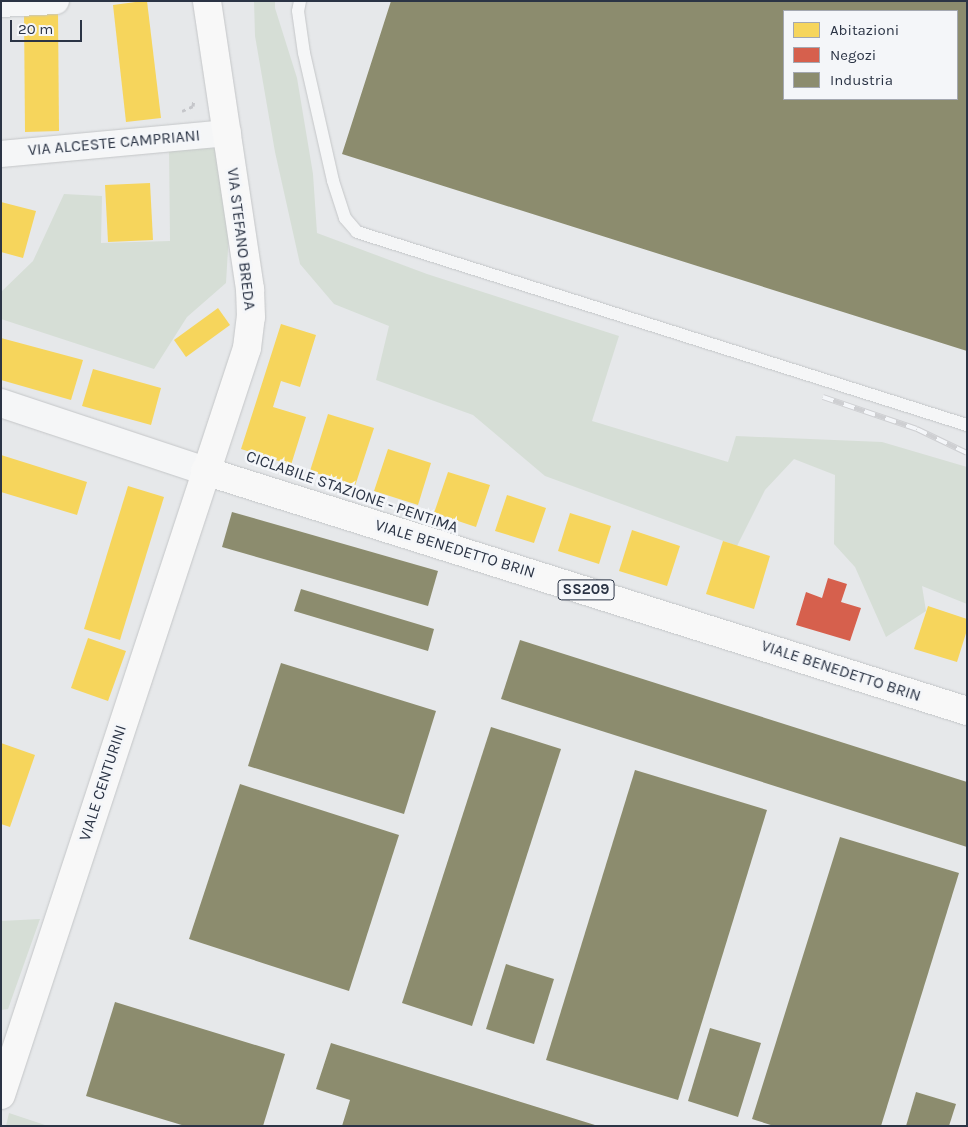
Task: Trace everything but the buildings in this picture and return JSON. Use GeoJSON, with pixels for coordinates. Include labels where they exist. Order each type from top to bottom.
{"type":"FeatureCollection","features":[{"type":"Feature","properties":{"kind":"main road","name":"VIA STEFANO BREDA"},"geometry":{"type":"LineString","coordinates":[[204,471],[246,348],[251,317],[228,133],[207,1]]}},
{"type":"Feature","properties":{"kind":"main road","name":"VIALE BENEDETTO BRIN"},"geometry":{"type":"LineString","coordinates":[[204,471],[967,711]]}},
{"type":"Feature","properties":{"kind":"main road","name":"VIALE CENTURINI"},"geometry":{"type":"LineString","coordinates":[[1,1095],[204,471]]}},
{"type":"Feature","properties":{"kind":"street"},"geometry":{"type":"LineString","coordinates":[[1,4],[56,1]]}},
{"type":"Feature","properties":{"kind":"street","name":"VIA ALCESTE CAMPRIANI"},"geometry":{"type":"LineString","coordinates":[[1,154],[228,133]]}},
{"type":"Feature","properties":{"kind":"street","name":"VIALE BENEDETTO BRIN"},"geometry":{"type":"LineString","coordinates":[[1,403],[204,471]]}},
{"type":"Feature","properties":{"kind":"lane"},"geometry":{"type":"LineString","coordinates":[[300,1],[298,11],[304,53],[333,181],[345,218],[357,232],[967,425]]}},
{"type":"Feature","properties":{"kind":"path"},"geometry":{"type":"LineString","coordinates":[[170,138],[168,117],[193,106],[195,92]]}},
{"type":"Feature","properties":{"kind":"shaded area"},"geometry":{"type":"Polygon","coordinates":[[[254,1],[275,1],[275,8],[297,78],[313,174],[317,233],[427,274],[619,336],[592,421],[728,462],[736,436],[882,442],[967,467],[967,604],[922,586],[926,611],[886,637],[855,567],[834,544],[835,475],[794,459],[765,490],[737,546],[545,476],[473,415],[376,380],[389,326],[334,304],[300,264],[275,152],[255,36],[254,1]]]}},
{"type":"Feature","properties":{"kind":"shaded area"},"geometry":{"type":"Polygon","coordinates":[[[169,147],[234,149],[226,283],[187,317],[154,369],[1,319],[1,292],[33,261],[64,194],[102,196],[101,243],[170,241],[169,147]]]}},
{"type":"Feature","properties":{"kind":"shaded area"},"geometry":{"type":"Polygon","coordinates":[[[40,919],[8,1009],[1,1010],[1,921],[40,919]]]}},
{"type":"Feature","properties":{"kind":"shaded area"},"geometry":{"type":"Polygon","coordinates":[[[9,1113],[48,1126],[6,1126],[9,1113]]]}},
{"type":"Feature","properties":{"kind":"railway"},"geometry":{"type":"LineString","coordinates":[[823,397],[917,429],[967,453]]}}]}
